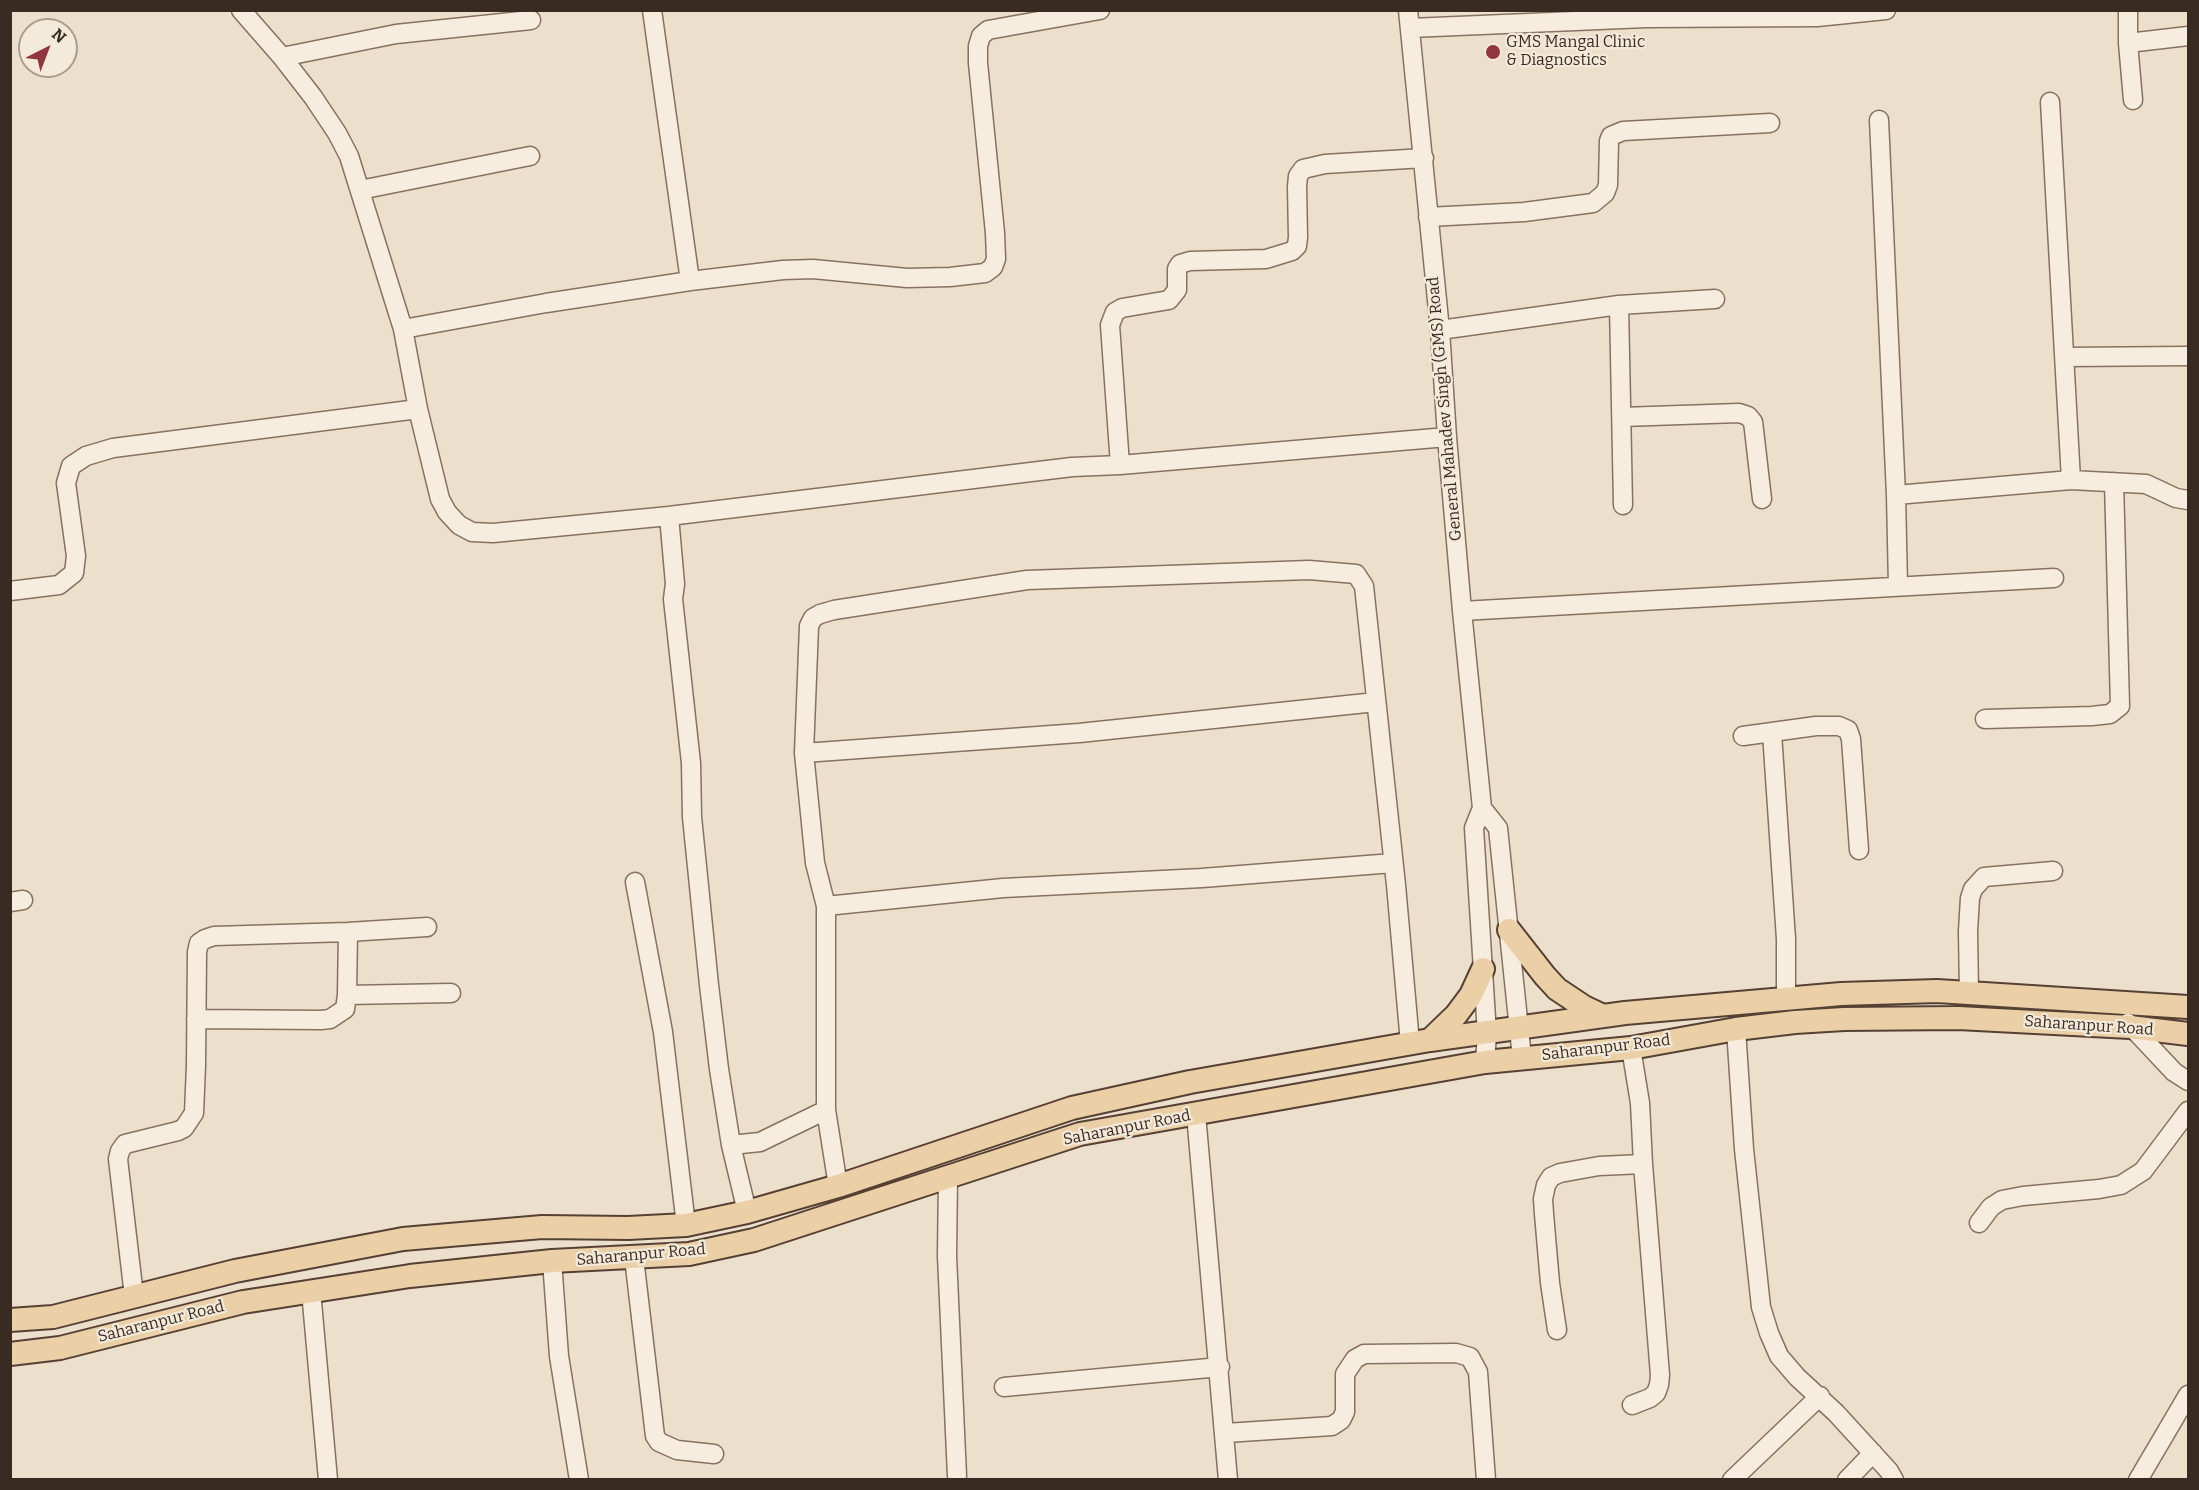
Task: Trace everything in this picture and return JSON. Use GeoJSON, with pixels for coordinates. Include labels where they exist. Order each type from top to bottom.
{"type":"FeatureCollection","features":[{"type":"Feature","properties":{"kind":"main road"},"geometry":{"type":"LineString","coordinates":[[1509,930],[1557,989],[1584,1007],[1603,1016]]}},
{"type":"Feature","properties":{"kind":"main road"},"geometry":{"type":"LineString","coordinates":[[1420,1042],[1456,1015],[1471,995],[1483,969]]}},
{"type":"Feature","properties":{"kind":"main road","name":"Saharanpur Road"},"geometry":{"type":"LineString","coordinates":[[10,1320],[53,1317],[235,1271],[403,1239],[542,1227],[628,1228],[686,1224],[747,1212],[838,1186],[1072,1108],[1190,1082],[1420,1042],[1603,1016],[1786,997],[1937,991],[2188,1007]]}},
{"type":"Feature","properties":{"kind":"main road","name":"Saharanpur Road"},"geometry":{"type":"LineString","coordinates":[[10,1354],[60,1348],[243,1302],[410,1276],[552,1261],[690,1254],[754,1240],[1080,1134],[1485,1062],[1632,1048],[1736,1029],[1844,1019],[1958,1018],[2130,1027],[2188,1034]]}},
{"type":"Feature","properties":{"kind":"main road"},"geometry":{"type":"LineString","coordinates":[[1072,1108],[1080,1134]]}},
{"type":"Feature","properties":{"kind":"street"},"geometry":{"type":"LineString","coordinates":[[241,10],[313,97],[349,156],[403,329],[418,409],[440,500],[459,525],[472,532],[493,533],[669,516],[1072,467],[1120,465],[1447,437]]}},
{"type":"Feature","properties":{"kind":"street"},"geometry":{"type":"LineString","coordinates":[[652,10],[690,281]]}},
{"type":"Feature","properties":{"kind":"street"},"geometry":{"type":"LineString","coordinates":[[403,329],[546,303],[690,281],[783,270],[813,269],[907,278],[985,273],[993,267],[996,259],[978,63],[978,46],[981,36],[988,30],[1100,10]]}},
{"type":"Feature","properties":{"kind":"street"},"geometry":{"type":"LineString","coordinates":[[1409,19],[1817,17],[1886,10]]}},
{"type":"Feature","properties":{"kind":"street"},"geometry":{"type":"LineString","coordinates":[[2128,10],[2128,43],[2133,100]]}},
{"type":"Feature","properties":{"kind":"street"},"geometry":{"type":"LineString","coordinates":[[282,57],[473,18],[531,20]]}},
{"type":"Feature","properties":{"kind":"street","name":"General Mahadev Singh (GMS) Road"},"geometry":{"type":"LineString","coordinates":[[1409,19],[1440,330],[1462,611],[1482,808],[1474,828],[1487,1034],[1485,1062]]}},
{"type":"Feature","properties":{"kind":"street"},"geometry":{"type":"LineString","coordinates":[[2128,43],[2188,36]]}},
{"type":"Feature","properties":{"kind":"street"},"geometry":{"type":"LineString","coordinates":[[2050,102],[2071,480]]}},
{"type":"Feature","properties":{"kind":"street"},"geometry":{"type":"LineString","coordinates":[[1879,120],[1898,586]]}},
{"type":"Feature","properties":{"kind":"street"},"geometry":{"type":"LineString","coordinates":[[1428,217],[1524,212],[1593,204],[1605,193],[1608,185],[1611,136],[1623,131],[1770,123]]}},
{"type":"Feature","properties":{"kind":"street"},"geometry":{"type":"LineString","coordinates":[[360,190],[530,156]]}},
{"type":"Feature","properties":{"kind":"street"},"geometry":{"type":"LineString","coordinates":[[1120,465],[1110,325],[1115,312],[1122,308],[1169,300],[1177,290],[1177,268],[1180,264],[1190,261],[1266,259],[1292,251],[1297,246],[1297,187],[1298,176],[1303,169],[1325,164],[1424,158]]}},
{"type":"Feature","properties":{"kind":"street"},"geometry":{"type":"LineString","coordinates":[[1440,330],[1619,305],[1714,299]]}},
{"type":"Feature","properties":{"kind":"street"},"geometry":{"type":"LineString","coordinates":[[1619,305],[1623,505]]}},
{"type":"Feature","properties":{"kind":"street"},"geometry":{"type":"LineString","coordinates":[[2065,357],[2188,356]]}},
{"type":"Feature","properties":{"kind":"street"},"geometry":{"type":"LineString","coordinates":[[10,591],[59,585],[74,573],[76,556],[66,483],[71,466],[86,456],[113,448],[418,409]]}},
{"type":"Feature","properties":{"kind":"street"},"geometry":{"type":"LineString","coordinates":[[1622,417],[1739,413],[1748,416],[1753,422],[1762,499]]}},
{"type":"Feature","properties":{"kind":"street"},"geometry":{"type":"LineString","coordinates":[[1896,495],[2071,480],[2146,484],[2176,498],[2188,500]]}},
{"type":"Feature","properties":{"kind":"street"},"geometry":{"type":"LineString","coordinates":[[1984,719],[2092,717],[2110,714],[2120,706],[2114,482]]}},
{"type":"Feature","properties":{"kind":"street"},"geometry":{"type":"LineString","coordinates":[[669,516],[675,584],[673,599],[691,763],[692,817],[719,1069],[731,1145],[747,1212]]}},
{"type":"Feature","properties":{"kind":"street"},"geometry":{"type":"LineString","coordinates":[[838,1186],[826,1110],[826,906],[815,863],[804,753],[809,626],[813,618],[834,610],[1026,580],[1309,570],[1356,574],[1364,586],[1393,863],[1420,1042]]}},
{"type":"Feature","properties":{"kind":"street"},"geometry":{"type":"LineString","coordinates":[[1462,611],[2054,578]]}},
{"type":"Feature","properties":{"kind":"street"},"geometry":{"type":"LineString","coordinates":[[804,753],[1079,733],[1377,702]]}},
{"type":"Feature","properties":{"kind":"street"},"geometry":{"type":"LineString","coordinates":[[1743,736],[1816,726],[1839,726],[1848,730],[1858,850]]}},
{"type":"Feature","properties":{"kind":"street"},"geometry":{"type":"LineString","coordinates":[[1772,733],[1786,939],[1786,997]]}},
{"type":"Feature","properties":{"kind":"street","name":"General Mahadev Singh (GMS) Road"},"geometry":{"type":"LineString","coordinates":[[1482,808],[1498,828],[1522,1058]]}},
{"type":"Feature","properties":{"kind":"street"},"geometry":{"type":"LineString","coordinates":[[826,906],[1003,888],[1202,878],[1393,863]]}},
{"type":"Feature","properties":{"kind":"street"},"geometry":{"type":"LineString","coordinates":[[1970,994],[1968,931],[1970,898],[1973,889],[1984,877],[2053,871]]}},
{"type":"Feature","properties":{"kind":"street"},"geometry":{"type":"LineString","coordinates":[[635,882],[656,988],[686,1224]]}},
{"type":"Feature","properties":{"kind":"street"},"geometry":{"type":"LineString","coordinates":[[134,1296],[118,1159],[120,1150],[125,1144],[178,1131],[184,1128],[189,1121],[195,1104],[199,943],[214,936],[427,927]]}},
{"type":"Feature","properties":{"kind":"street"},"geometry":{"type":"LineString","coordinates":[[196,1019],[330,1019],[345,1009],[348,932]]}},
{"type":"Feature","properties":{"kind":"street"},"geometry":{"type":"LineString","coordinates":[[347,995],[451,993]]}},
{"type":"Feature","properties":{"kind":"street"},"geometry":{"type":"LineString","coordinates":[[2114,1001],[2130,1027],[2174,1072],[2188,1081]]}},
{"type":"Feature","properties":{"kind":"street"},"geometry":{"type":"LineString","coordinates":[[1736,1029],[1744,1149],[1761,1307],[1769,1333],[1779,1356],[1797,1377],[1820,1396],[1894,1479]]}},
{"type":"Feature","properties":{"kind":"street"},"geometry":{"type":"LineString","coordinates":[[1632,1048],[1640,1103],[1642,1164],[1659,1385],[1656,1393],[1650,1398],[1632,1405]]}},
{"type":"Feature","properties":{"kind":"street"},"geometry":{"type":"LineString","coordinates":[[731,1145],[760,1142],[826,1110]]}},
{"type":"Feature","properties":{"kind":"street"},"geometry":{"type":"LineString","coordinates":[[1979,1223],[1991,1207],[2002,1200],[2121,1185],[2143,1171],[2188,1111]]}},
{"type":"Feature","properties":{"kind":"street"},"geometry":{"type":"LineString","coordinates":[[1196,1114],[1226,1433],[1228,1479]]}},
{"type":"Feature","properties":{"kind":"street"},"geometry":{"type":"LineString","coordinates":[[1557,1330],[1544,1214],[1543,1199],[1546,1185],[1551,1177],[1560,1173],[1599,1166],[1642,1164]]}},
{"type":"Feature","properties":{"kind":"street"},"geometry":{"type":"LineString","coordinates":[[948,1177],[947,1256],[957,1476]]}},
{"type":"Feature","properties":{"kind":"street"},"geometry":{"type":"LineString","coordinates":[[634,1258],[655,1436],[659,1442],[677,1450],[714,1454]]}},
{"type":"Feature","properties":{"kind":"street"},"geometry":{"type":"LineString","coordinates":[[552,1261],[559,1356],[579,1479]]}},
{"type":"Feature","properties":{"kind":"street"},"geometry":{"type":"LineString","coordinates":[[311,1291],[328,1479]]}},
{"type":"Feature","properties":{"kind":"street"},"geometry":{"type":"LineString","coordinates":[[1226,1433],[1332,1426],[1341,1420],[1345,1412],[1345,1374],[1355,1359],[1364,1354],[1456,1353],[1470,1358],[1478,1372],[1486,1479]]}},
{"type":"Feature","properties":{"kind":"street"},"geometry":{"type":"LineString","coordinates":[[1004,1387],[1220,1366]]}},
{"type":"Feature","properties":{"kind":"street"},"geometry":{"type":"LineString","coordinates":[[2138,1479],[2188,1395]]}},
{"type":"Feature","properties":{"kind":"street"},"geometry":{"type":"LineString","coordinates":[[1732,1479],[1820,1396]]}},
{"type":"Feature","properties":{"kind":"street"},"geometry":{"type":"LineString","coordinates":[[1847,1479],[1873,1453]]}},
{"type":"Feature","properties":{"kind":"place","name":"GMS Mangal Clinic & Diagnostics"},"geometry":{"type":"Point","coordinates":[1493,52]}}]}
